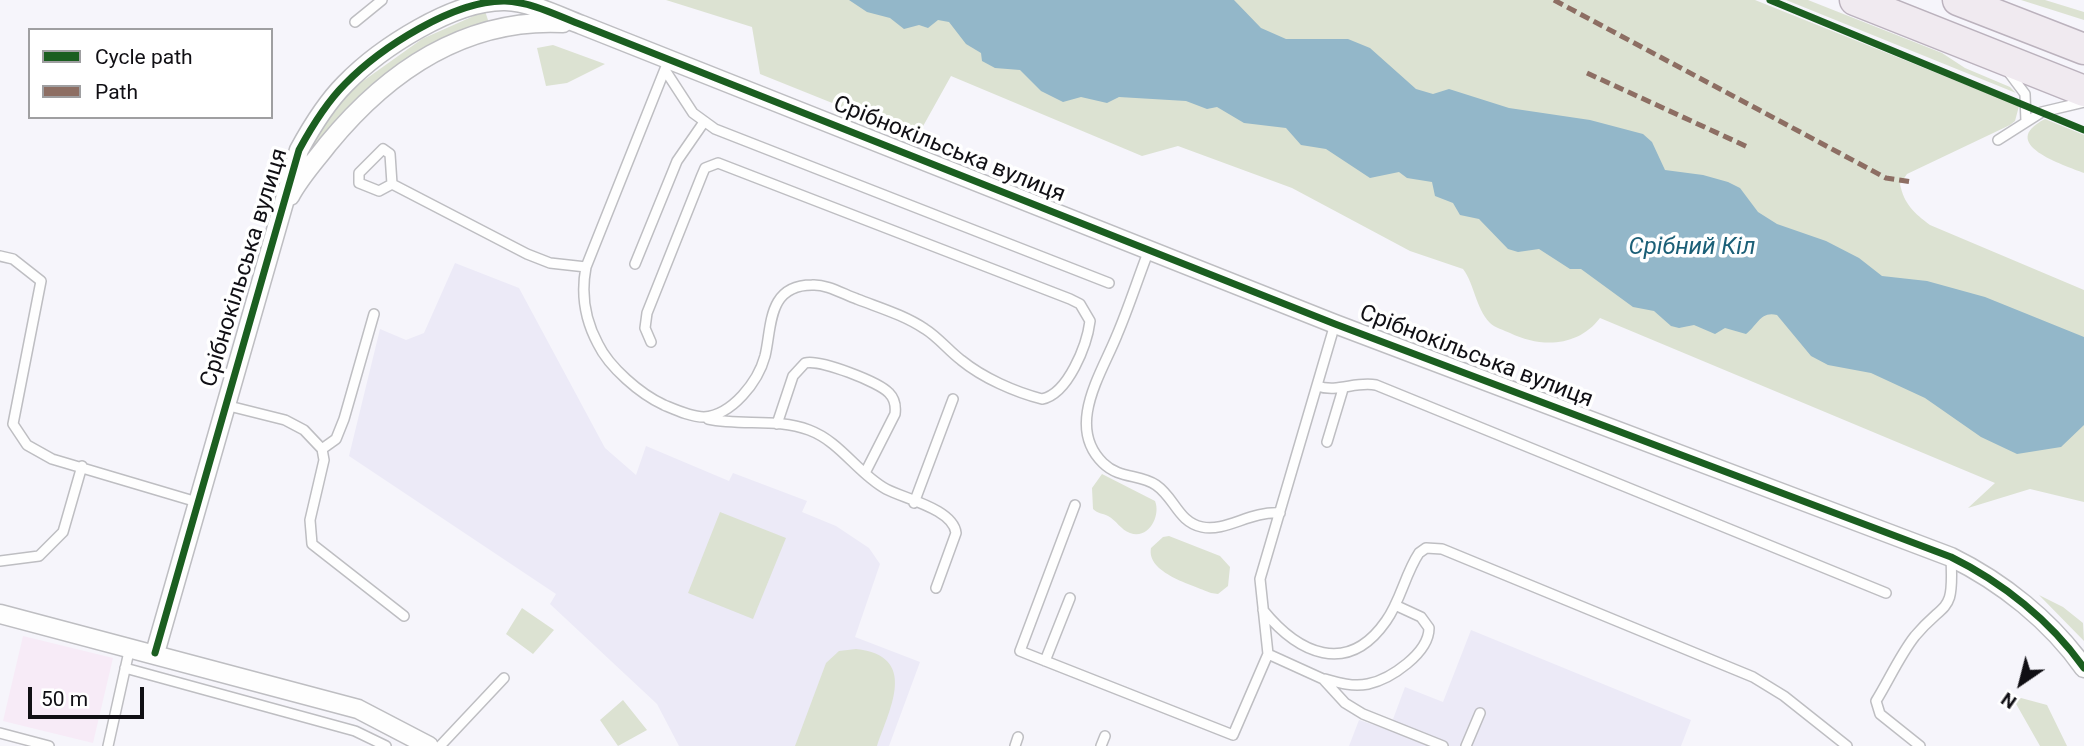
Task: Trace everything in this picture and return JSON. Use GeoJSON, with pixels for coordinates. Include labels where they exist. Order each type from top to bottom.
{"type":"FeatureCollection","features":[{"type":"Feature","properties":{"kind":"highway"},"geometry":{"type":"LineString","coordinates":[[1854,0],[2084,91]]}},
{"type":"Feature","properties":{"kind":"highway"},"geometry":{"type":"LineString","coordinates":[[1958,0],[2084,49]]}},
{"type":"Feature","properties":{"kind":"street","name":"Срібнокільська вулиця"},"geometry":{"type":"LineString","coordinates":[[155,653],[299,150],[323,109],[354,75],[407,37],[453,14],[493,1],[522,1],[582,25],[667,65],[1335,324],[1951,557],[1981,572],[2038,616],[2084,668]]}},
{"type":"Feature","properties":{"kind":"street","name":"Срібнокільська вулиця"},"geometry":{"type":"LineString","coordinates":[[276,228],[293,191],[306,172],[357,110],[401,73],[442,50],[499,27],[543,22],[582,25]]}},
{"type":"Feature","properties":{"kind":"street"},"geometry":{"type":"LineString","coordinates":[[0,614],[358,709],[429,746]]}},
{"type":"Feature","properties":{"kind":"lane"},"geometry":{"type":"LineString","coordinates":[[355,22],[382,0]]}},
{"type":"Feature","properties":{"kind":"lane"},"geometry":{"type":"LineString","coordinates":[[1996,56],[2025,93],[2026,122]]}},
{"type":"Feature","properties":{"kind":"lane"},"geometry":{"type":"LineString","coordinates":[[667,65],[693,113],[704,122],[1109,283]]}},
{"type":"Feature","properties":{"kind":"lane"},"geometry":{"type":"LineString","coordinates":[[667,65],[586,267],[584,301],[590,328],[599,348],[657,402],[701,417],[743,424],[777,424],[824,437],[882,486],[947,516],[955,526],[954,539],[936,588]]}},
{"type":"Feature","properties":{"kind":"lane"},"geometry":{"type":"LineString","coordinates":[[1998,140],[2055,107],[2084,102]]}},
{"type":"Feature","properties":{"kind":"lane"},"geometry":{"type":"LineString","coordinates":[[635,264],[677,161],[704,122]]}},
{"type":"Feature","properties":{"kind":"lane"},"geometry":{"type":"LineString","coordinates":[[383,149],[389,152],[391,184],[376,191],[360,185],[358,179],[359,173],[383,149]]}},
{"type":"Feature","properties":{"kind":"lane"},"geometry":{"type":"LineString","coordinates":[[651,342],[645,328],[647,313],[705,168],[718,163],[1070,299],[1080,304],[1090,321],[1067,382],[1060,392],[1042,399],[975,370],[927,330],[905,317],[832,289],[814,284],[800,286],[779,301],[771,312],[765,358],[748,387],[725,410],[701,417]]}},
{"type":"Feature","properties":{"kind":"lane"},"geometry":{"type":"LineString","coordinates":[[391,184],[527,254],[550,263],[586,267]]}},
{"type":"Feature","properties":{"kind":"lane"},"geometry":{"type":"LineString","coordinates":[[1149,250],[1118,333],[1090,396],[1087,424],[1091,446],[1111,470],[1154,484],[1179,513],[1193,524],[1221,527],[1251,514],[1280,513]]}},
{"type":"Feature","properties":{"kind":"lane"},"geometry":{"type":"LineString","coordinates":[[0,256],[13,259],[41,281],[13,424],[27,445],[52,459],[197,502]]}},
{"type":"Feature","properties":{"kind":"lane"},"geometry":{"type":"LineString","coordinates":[[322,449],[336,439],[344,419],[374,314]]}},
{"type":"Feature","properties":{"kind":"lane"},"geometry":{"type":"LineString","coordinates":[[1075,505],[1020,651],[1233,735],[1268,654],[1260,579],[1335,324]]}},
{"type":"Feature","properties":{"kind":"lane"},"geometry":{"type":"LineString","coordinates":[[777,424],[793,376],[805,363],[817,362],[876,384],[890,394],[895,414],[865,473]]}},
{"type":"Feature","properties":{"kind":"lane"},"geometry":{"type":"LineString","coordinates":[[1317,387],[1343,389],[1359,384],[1376,386],[1886,593]]}},
{"type":"Feature","properties":{"kind":"lane"},"geometry":{"type":"LineString","coordinates":[[1326,442],[1343,389]]}},
{"type":"Feature","properties":{"kind":"lane"},"geometry":{"type":"LineString","coordinates":[[914,503],[953,399]]}},
{"type":"Feature","properties":{"kind":"lane"},"geometry":{"type":"LineString","coordinates":[[225,405],[285,420],[304,430],[322,449],[324,460],[310,520],[312,544],[404,616]]}},
{"type":"Feature","properties":{"kind":"lane"},"geometry":{"type":"LineString","coordinates":[[0,561],[39,556],[63,532],[82,466]]}},
{"type":"Feature","properties":{"kind":"lane"},"geometry":{"type":"LineString","coordinates":[[1263,610],[1286,636],[1301,646],[1333,654],[1362,645],[1376,634],[1395,605],[1419,553],[1426,548],[1442,549],[1753,677],[1784,696],[1847,746]]}},
{"type":"Feature","properties":{"kind":"lane"},"geometry":{"type":"LineString","coordinates":[[1920,746],[1881,714],[1876,701],[1914,637],[1939,616],[1950,601],[1951,557]]}},
{"type":"Feature","properties":{"kind":"lane"},"geometry":{"type":"LineString","coordinates":[[1045,661],[1070,598]]}},
{"type":"Feature","properties":{"kind":"lane"},"geometry":{"type":"LineString","coordinates":[[1268,654],[1323,678],[1351,685],[1366,684],[1392,674],[1413,656],[1426,640],[1429,628],[1421,617],[1395,605]]}},
{"type":"Feature","properties":{"kind":"lane"},"geometry":{"type":"LineString","coordinates":[[108,746],[130,647]]}},
{"type":"Feature","properties":{"kind":"lane"},"geometry":{"type":"LineString","coordinates":[[125,668],[355,731],[386,746]]}},
{"type":"Feature","properties":{"kind":"lane"},"geometry":{"type":"LineString","coordinates":[[440,746],[504,678]]}},
{"type":"Feature","properties":{"kind":"lane"},"geometry":{"type":"LineString","coordinates":[[1323,678],[1353,708],[1443,746]]}},
{"type":"Feature","properties":{"kind":"lane"},"geometry":{"type":"LineString","coordinates":[[1466,746],[1480,713]]}},
{"type":"Feature","properties":{"kind":"lane"},"geometry":{"type":"LineString","coordinates":[[0,733],[48,746]]}},
{"type":"Feature","properties":{"kind":"lane"},"geometry":{"type":"LineString","coordinates":[[1101,746],[1105,736]]}},
{"type":"Feature","properties":{"kind":"shaded area"},"geometry":{"type":"Polygon","coordinates":[[[455,263],[519,288],[605,448],[636,475],[646,446],[729,481],[733,473],[807,501],[802,512],[836,526],[869,548],[880,564],[855,637],[920,662],[889,746],[679,746],[657,704],[550,604],[556,594],[349,456],[380,329],[406,340],[424,333],[455,263]]]}},
{"type":"Feature","properties":{"kind":"shaded area"},"geometry":{"type":"Polygon","coordinates":[[[1471,630],[1691,720],[1681,746],[1349,746],[1359,720],[1389,730],[1405,687],[1443,702],[1471,630]]]}},
{"type":"Feature","properties":{"kind":"shaded area"},"geometry":{"type":"Polygon","coordinates":[[[23,636],[113,658],[93,743],[3,721],[23,636]]]}},
{"type":"Feature","properties":{"kind":"green space"},"geometry":{"type":"Polygon","coordinates":[[[666,0],[1755,0],[2019,106],[2015,121],[2010,125],[1907,174],[1900,184],[1910,208],[1930,225],[2084,290],[2084,502],[2030,489],[1968,508],[1995,483],[1600,318],[1581,335],[1570,339],[1546,342],[1522,338],[1490,323],[1481,310],[1463,269],[1410,251],[1292,188],[1178,146],[1142,156],[951,76],[917,137],[760,74],[752,27],[666,0]]]}},
{"type":"Feature","properties":{"kind":"green space"},"geometry":{"type":"Polygon","coordinates":[[[1786,0],[1808,0],[1942,53],[1965,68],[2010,87],[2016,93],[1786,0]]]}},
{"type":"Feature","properties":{"kind":"green space"},"geometry":{"type":"Polygon","coordinates":[[[2021,0],[2045,0],[2084,12],[2084,20],[2021,0]]]}},
{"type":"Feature","properties":{"kind":"green space"},"geometry":{"type":"Polygon","coordinates":[[[485,11],[489,23],[352,107],[306,156],[303,153],[342,96],[422,39],[485,11]]]}},
{"type":"Feature","properties":{"kind":"green space"},"geometry":{"type":"Polygon","coordinates":[[[553,45],[605,64],[567,83],[546,86],[537,48],[553,45]]]}},
{"type":"Feature","properties":{"kind":"green space"},"geometry":{"type":"Polygon","coordinates":[[[2045,119],[2084,135],[2084,173],[2050,159],[2031,145],[2028,137],[2032,128],[2045,119]]]}},
{"type":"Feature","properties":{"kind":"green space"},"geometry":{"type":"Polygon","coordinates":[[[1102,474],[1155,501],[1155,519],[1148,530],[1137,534],[1130,533],[1111,518],[1093,509],[1092,488],[1102,474]]]}},
{"type":"Feature","properties":{"kind":"green space"},"geometry":{"type":"Polygon","coordinates":[[[720,512],[786,538],[753,619],[688,593],[720,512]]]}},
{"type":"Feature","properties":{"kind":"green space"},"geometry":{"type":"Polygon","coordinates":[[[1169,536],[1220,556],[1230,567],[1228,586],[1218,594],[1211,593],[1163,571],[1151,557],[1151,548],[1163,537],[1169,536]]]}},
{"type":"Feature","properties":{"kind":"green space"},"geometry":{"type":"Polygon","coordinates":[[[2039,595],[2063,607],[2083,623],[2084,641],[2039,595]]]}},
{"type":"Feature","properties":{"kind":"green space"},"geometry":{"type":"Polygon","coordinates":[[[522,608],[554,630],[533,654],[506,634],[522,608]]]}},
{"type":"Feature","properties":{"kind":"green space"},"geometry":{"type":"Polygon","coordinates":[[[856,649],[876,654],[888,662],[894,673],[893,700],[877,746],[795,746],[826,663],[839,651],[856,649]]]}},
{"type":"Feature","properties":{"kind":"green space"},"geometry":{"type":"Polygon","coordinates":[[[2021,698],[2047,705],[2067,746],[2040,746],[2015,702],[2021,698]]]}},
{"type":"Feature","properties":{"kind":"green space"},"geometry":{"type":"Polygon","coordinates":[[[623,700],[647,730],[618,746],[600,720],[623,700]]]}},
{"type":"Feature","properties":{"kind":"water","name":"Срібний Кіл"},"geometry":{"type":"Polygon","coordinates":[[[849,0],[1234,0],[1261,28],[1286,39],[1348,39],[1370,48],[1416,89],[1433,94],[1449,89],[1509,108],[1590,120],[1643,134],[1652,142],[1665,170],[1703,175],[1728,182],[1740,188],[1758,212],[1777,224],[1826,241],[1859,258],[1882,276],[1927,281],[1985,297],[2084,337],[2084,425],[2061,447],[2017,454],[1981,437],[1925,398],[1871,373],[1828,365],[1811,356],[1777,315],[1763,317],[1746,334],[1725,328],[1715,334],[1694,325],[1679,328],[1671,326],[1654,311],[1633,307],[1581,269],[1570,269],[1539,249],[1518,252],[1508,249],[1479,219],[1460,215],[1453,203],[1435,196],[1432,182],[1407,178],[1399,172],[1370,178],[1326,149],[1301,145],[1286,128],[1244,123],[1217,107],[1207,109],[1186,101],[1119,97],[1107,103],[1081,97],[1063,102],[1041,91],[1020,70],[995,68],[982,61],[981,53],[966,44],[949,22],[938,20],[928,28],[919,25],[904,29],[890,18],[867,12],[849,0]]]}},
{"type":"Feature","properties":{"kind":"marked path"},"geometry":{"type":"LineString","coordinates":[[1554,0],[1886,178],[1912,182]]}},
{"type":"Feature","properties":{"kind":"marked path"},"geometry":{"type":"LineString","coordinates":[[1587,73],[1750,148]]}},
{"type":"Feature","properties":{"kind":"cycle path"},"geometry":{"type":"LineString","coordinates":[[1770,0],[2084,130]]}},
{"type":"Feature","properties":{"kind":"cycle path"},"geometry":{"type":"LineString","coordinates":[[155,653],[299,150],[332,99],[378,56],[441,17],[463,8],[505,1],[545,10],[1335,324],[1951,557],[1989,578],[2024,604],[2056,634],[2084,668]]}}]}
